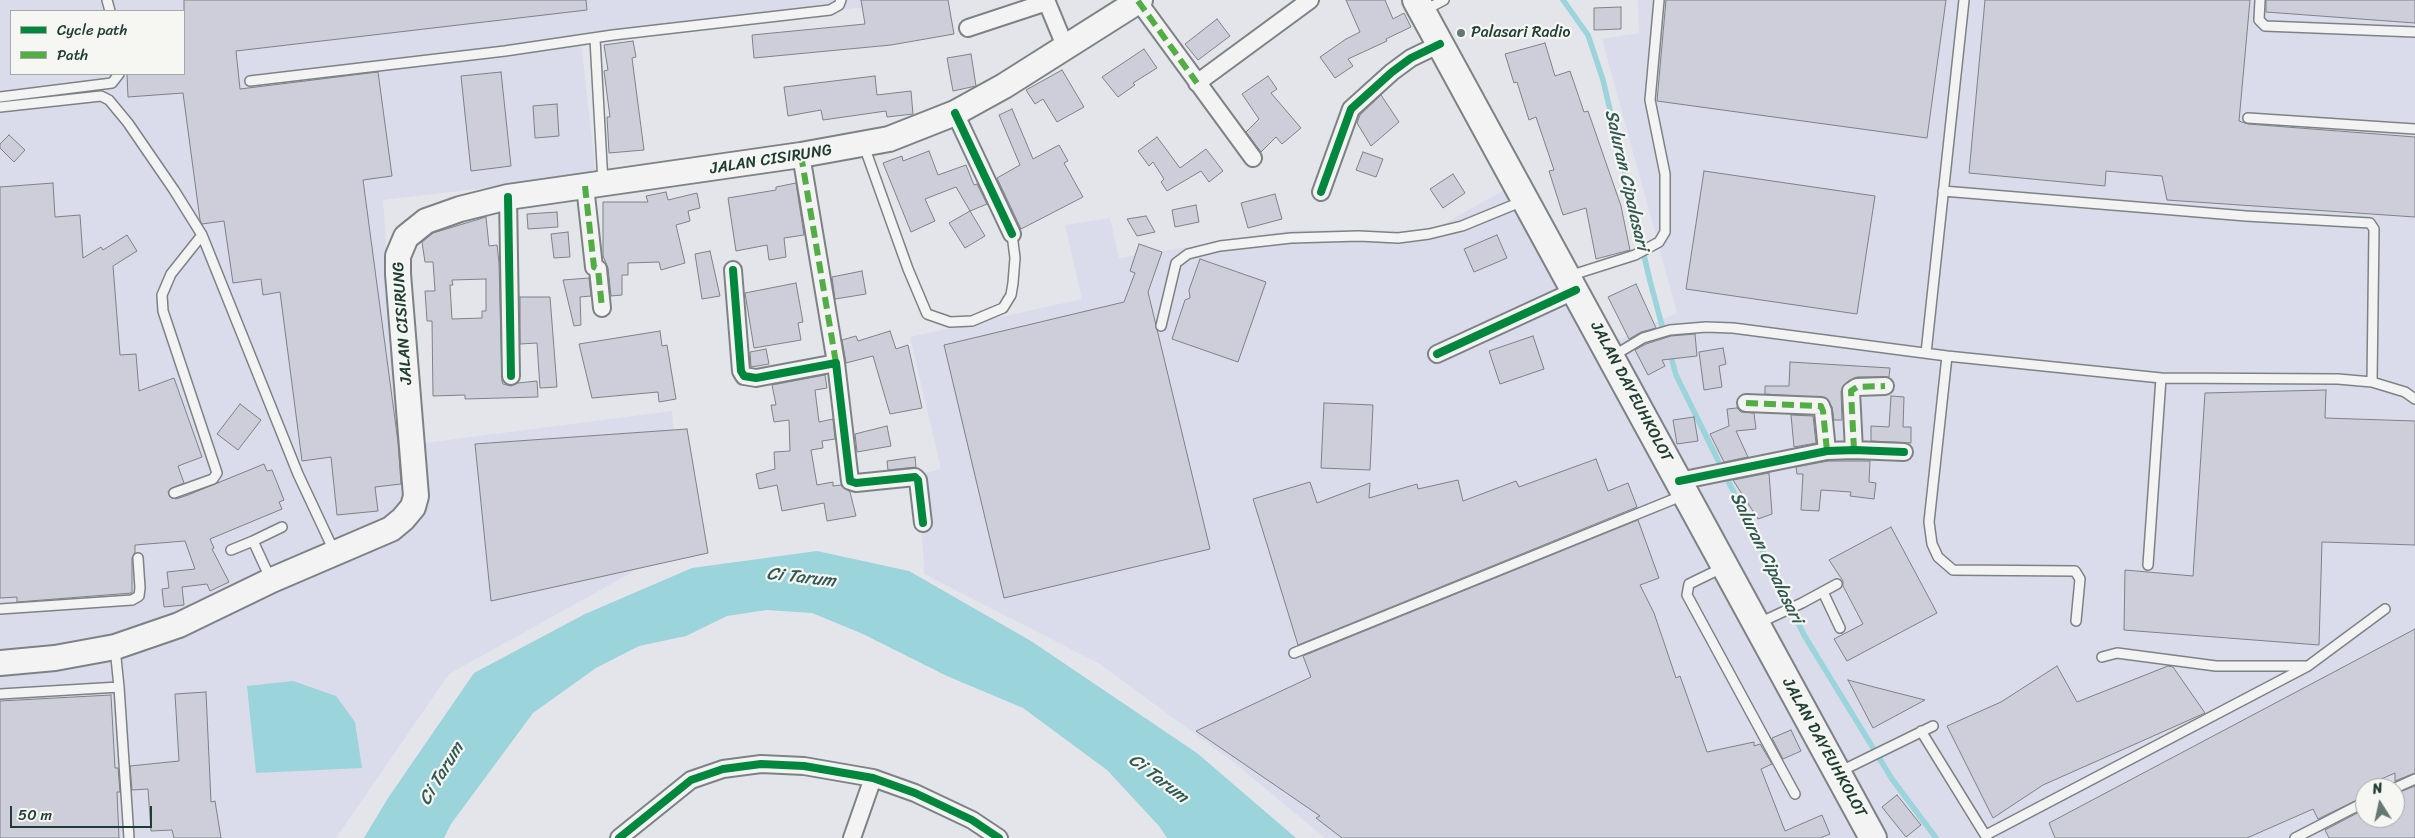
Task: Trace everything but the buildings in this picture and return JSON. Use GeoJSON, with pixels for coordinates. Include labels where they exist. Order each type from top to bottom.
{"type":"FeatureCollection","features":[{"type":"Feature","properties":{"kind":"main road","name":"JALAN CISIRUNG"},"geometry":{"type":"LineString","coordinates":[[0,662],[55,658],[115,647],[179,625],[272,580],[391,528],[404,519],[412,507],[416,496],[398,274],[401,245],[412,230],[426,221],[460,209],[508,197],[864,146],[889,139],[956,113],[1004,86],[1139,1]]}},
{"type":"Feature","properties":{"kind":"main road","name":"JALAN DAYEUHKOLOT"},"geometry":{"type":"LineString","coordinates":[[1428,4],[1440,44],[1527,200],[1725,566],[1767,620],[1846,768],[1873,838]]}},
{"type":"Feature","properties":{"kind":"street"},"geometry":{"type":"LineString","coordinates":[[1197,83],[1310,0]]}},
{"type":"Feature","properties":{"kind":"street"},"geometry":{"type":"LineString","coordinates":[[968,28],[1046,1],[1065,46]]}},
{"type":"Feature","properties":{"kind":"street"},"geometry":{"type":"LineString","coordinates":[[1139,1],[1253,158]]}},
{"type":"Feature","properties":{"kind":"street"},"geometry":{"type":"LineString","coordinates":[[1321,192],[1351,109],[1392,72],[1411,58],[1440,44]]}},
{"type":"Feature","properties":{"kind":"street"},"geometry":{"type":"LineString","coordinates":[[956,113],[1012,234]]}},
{"type":"Feature","properties":{"kind":"street"},"geometry":{"type":"LineString","coordinates":[[802,155],[836,363],[850,481],[856,483],[914,477],[918,480],[923,522]]}},
{"type":"Feature","properties":{"kind":"street"},"geometry":{"type":"LineString","coordinates":[[594,185],[594,267],[598,269],[602,308]]}},
{"type":"Feature","properties":{"kind":"street"},"geometry":{"type":"LineString","coordinates":[[508,197],[511,376]]}},
{"type":"Feature","properties":{"kind":"street"},"geometry":{"type":"LineString","coordinates":[[733,270],[741,371],[744,376],[762,377],[836,363]]}},
{"type":"Feature","properties":{"kind":"street"},"geometry":{"type":"LineString","coordinates":[[1437,354],[1572,283]]}},
{"type":"Feature","properties":{"kind":"street"},"geometry":{"type":"LineString","coordinates":[[1854,450],[1851,391],[1858,387],[1885,386]]}},
{"type":"Feature","properties":{"kind":"street"},"geometry":{"type":"LineString","coordinates":[[1746,403],[1821,406],[1824,410],[1826,452]]}},
{"type":"Feature","properties":{"kind":"street"},"geometry":{"type":"LineString","coordinates":[[1683,488],[1716,474],[1826,452],[1854,450],[1904,452]]}},
{"type":"Feature","properties":{"kind":"street"},"geometry":{"type":"LineString","coordinates":[[619,838],[691,780],[723,769],[761,764],[804,766],[873,778],[915,793],[972,820],[998,838]]}},
{"type":"Feature","properties":{"kind":"street"},"geometry":{"type":"LineString","coordinates":[[852,838],[873,778]]}},
{"type":"Feature","properties":{"kind":"lane"},"geometry":{"type":"LineString","coordinates":[[250,81],[594,39],[613,35],[830,10],[839,5],[841,0]]}},
{"type":"Feature","properties":{"kind":"lane"},"geometry":{"type":"LineString","coordinates":[[1572,283],[1635,255],[1659,242],[1666,232],[1665,174],[1650,100],[1659,0]]}},
{"type":"Feature","properties":{"kind":"lane"},"geometry":{"type":"LineString","coordinates":[[1926,353],[1964,0]]}},
{"type":"Feature","properties":{"kind":"lane"},"geometry":{"type":"LineString","coordinates":[[2260,0],[2259,20],[2265,26],[2415,32]]}},
{"type":"Feature","properties":{"kind":"lane"},"geometry":{"type":"LineString","coordinates":[[594,39],[594,185]]}},
{"type":"Feature","properties":{"kind":"lane"},"geometry":{"type":"LineString","coordinates":[[0,97],[112,83],[118,75]]}},
{"type":"Feature","properties":{"kind":"lane"},"geometry":{"type":"LineString","coordinates":[[0,107],[100,96],[109,100],[174,190],[202,235],[298,474],[335,552]]}},
{"type":"Feature","properties":{"kind":"lane"},"geometry":{"type":"LineString","coordinates":[[2248,118],[2415,128]]}},
{"type":"Feature","properties":{"kind":"lane"},"geometry":{"type":"LineString","coordinates":[[864,146],[926,314],[950,322],[972,321],[1003,308],[1011,295],[1013,283],[1015,258],[1012,234]]}},
{"type":"Feature","properties":{"kind":"lane"},"geometry":{"type":"LineString","coordinates":[[1944,191],[2246,216],[2370,223],[2374,229],[2372,382]]}},
{"type":"Feature","properties":{"kind":"lane"},"geometry":{"type":"LineString","coordinates":[[1161,326],[1176,262],[1188,254],[1220,246],[1291,238],[1359,236],[1398,238],[1429,234],[1462,226],[1527,200]]}},
{"type":"Feature","properties":{"kind":"lane"},"geometry":{"type":"LineString","coordinates":[[174,493],[213,479],[217,473],[163,311],[162,295],[171,274],[202,235]]}},
{"type":"Feature","properties":{"kind":"lane"},"geometry":{"type":"LineString","coordinates":[[1612,357],[1643,338],[1670,330],[1706,327],[1733,328],[1947,356],[2162,378],[2338,379],[2372,382],[2405,392],[2415,399]]}},
{"type":"Feature","properties":{"kind":"lane"},"geometry":{"type":"LineString","coordinates":[[1947,356],[1929,522],[1932,544],[1938,557],[1953,570],[2075,571],[2080,576],[2076,620]]}},
{"type":"Feature","properties":{"kind":"lane"},"geometry":{"type":"LineString","coordinates":[[2148,565],[2162,378]]}},
{"type":"Feature","properties":{"kind":"lane"},"geometry":{"type":"LineString","coordinates":[[1294,652],[1683,488]]}},
{"type":"Feature","properties":{"kind":"lane"},"geometry":{"type":"LineString","coordinates":[[231,550],[282,527]]}},
{"type":"Feature","properties":{"kind":"lane"},"geometry":{"type":"LineString","coordinates":[[253,541],[272,580]]}},
{"type":"Feature","properties":{"kind":"lane"},"geometry":{"type":"LineString","coordinates":[[0,609],[132,600],[139,596],[138,558]]}},
{"type":"Feature","properties":{"kind":"lane"},"geometry":{"type":"LineString","coordinates":[[1725,566],[1689,584],[1687,595],[1795,794]]}},
{"type":"Feature","properties":{"kind":"lane"},"geometry":{"type":"LineString","coordinates":[[1767,620],[1802,604],[1837,584]]}},
{"type":"Feature","properties":{"kind":"lane"},"geometry":{"type":"LineString","coordinates":[[1823,592],[1840,628]]}},
{"type":"Feature","properties":{"kind":"lane"},"geometry":{"type":"LineString","coordinates":[[1920,732],[1987,837],[2308,666],[2385,609]]}},
{"type":"Feature","properties":{"kind":"lane"},"geometry":{"type":"LineString","coordinates":[[115,647],[129,838]]}},
{"type":"Feature","properties":{"kind":"lane"},"geometry":{"type":"LineString","coordinates":[[2102,658],[2117,653],[2216,666],[2308,666]]}},
{"type":"Feature","properties":{"kind":"lane"},"geometry":{"type":"LineString","coordinates":[[0,694],[119,687]]}},
{"type":"Feature","properties":{"kind":"lane"},"geometry":{"type":"LineString","coordinates":[[1846,768],[1933,726]]}},
{"type":"Feature","properties":{"kind":"lane"},"geometry":{"type":"LineString","coordinates":[[2295,838],[2355,807]]}},
{"type":"Feature","properties":{"kind":"shaded area"},"geometry":{"type":"Polygon","coordinates":[[[0,0],[925,0],[581,41],[596,175],[383,200],[401,446],[672,411],[685,543],[449,674],[336,838],[0,838],[0,0]]]}},
{"type":"Feature","properties":{"kind":"shaded area"},"geometry":{"type":"Polygon","coordinates":[[[1638,0],[2415,0],[2415,838],[1325,838],[1237,765],[1100,664],[924,574],[919,475],[941,469],[910,337],[1082,299],[1065,225],[1110,218],[1119,258],[1293,230],[1431,231],[1504,190],[1592,352],[1677,313],[1602,39],[1639,33],[1638,0]]]}},
{"type":"Feature","properties":{"kind":"water","name":"Ci Tarum"},"geometry":{"type":"Polygon","coordinates":[[[817,551],[909,571],[1031,641],[1197,753],[1296,838],[1167,838],[1159,826],[1107,770],[1023,708],[947,676],[863,634],[812,613],[767,610],[727,616],[686,636],[639,646],[596,668],[533,713],[451,824],[444,838],[364,838],[388,798],[474,673],[585,614],[692,568],[817,551]]]}},
{"type":"Feature","properties":{"kind":"water"},"geometry":{"type":"Polygon","coordinates":[[[293,681],[336,696],[355,722],[362,768],[256,773],[247,686],[293,681]]]}},
{"type":"Feature","properties":{"kind":"waterway","name":"Saluran Cipalasari"},"geometry":{"type":"LineString","coordinates":[[1563,0],[1588,35],[1603,80],[1650,281],[1667,344]]}},
{"type":"Feature","properties":{"kind":"waterway","name":"Saluran Cipalasari"},"geometry":{"type":"LineString","coordinates":[[1670,353],[1676,375],[1804,635],[1892,779],[1936,838]]}},
{"type":"Feature","properties":{"kind":"marked path"},"geometry":{"type":"LineString","coordinates":[[1138,1],[1197,83]]}},
{"type":"Feature","properties":{"kind":"marked path"},"geometry":{"type":"LineString","coordinates":[[801,155],[836,363]]}},
{"type":"Feature","properties":{"kind":"marked path"},"geometry":{"type":"LineString","coordinates":[[585,186],[594,267],[598,269],[602,308]]}},
{"type":"Feature","properties":{"kind":"marked path"},"geometry":{"type":"LineString","coordinates":[[1854,450],[1851,391],[1857,387],[1885,386]]}},
{"type":"Feature","properties":{"kind":"marked path"},"geometry":{"type":"LineString","coordinates":[[1746,403],[1821,406],[1827,451]]}},
{"type":"Feature","properties":{"kind":"cycle path"},"geometry":{"type":"LineString","coordinates":[[1321,192],[1351,109],[1392,72],[1411,58],[1440,44]]}},
{"type":"Feature","properties":{"kind":"cycle path"},"geometry":{"type":"LineString","coordinates":[[955,113],[1012,234]]}},
{"type":"Feature","properties":{"kind":"cycle path"},"geometry":{"type":"LineString","coordinates":[[508,197],[511,376]]}},
{"type":"Feature","properties":{"kind":"cycle path"},"geometry":{"type":"LineString","coordinates":[[733,270],[741,371],[744,376],[756,378],[836,363],[850,481],[856,483],[915,477],[918,480],[923,523]]}},
{"type":"Feature","properties":{"kind":"cycle path"},"geometry":{"type":"LineString","coordinates":[[1437,354],[1576,290]]}},
{"type":"Feature","properties":{"kind":"cycle path"},"geometry":{"type":"LineString","coordinates":[[1679,481],[1827,451],[1904,452]]}},
{"type":"Feature","properties":{"kind":"cycle path"},"geometry":{"type":"LineString","coordinates":[[619,838],[691,780],[723,769],[761,764],[804,766],[873,778],[915,793],[972,820],[999,838]]}},
{"type":"Feature","properties":{"kind":"place","name":"Palasari Radio"},"geometry":{"type":"Point","coordinates":[1461,33]}}]}
